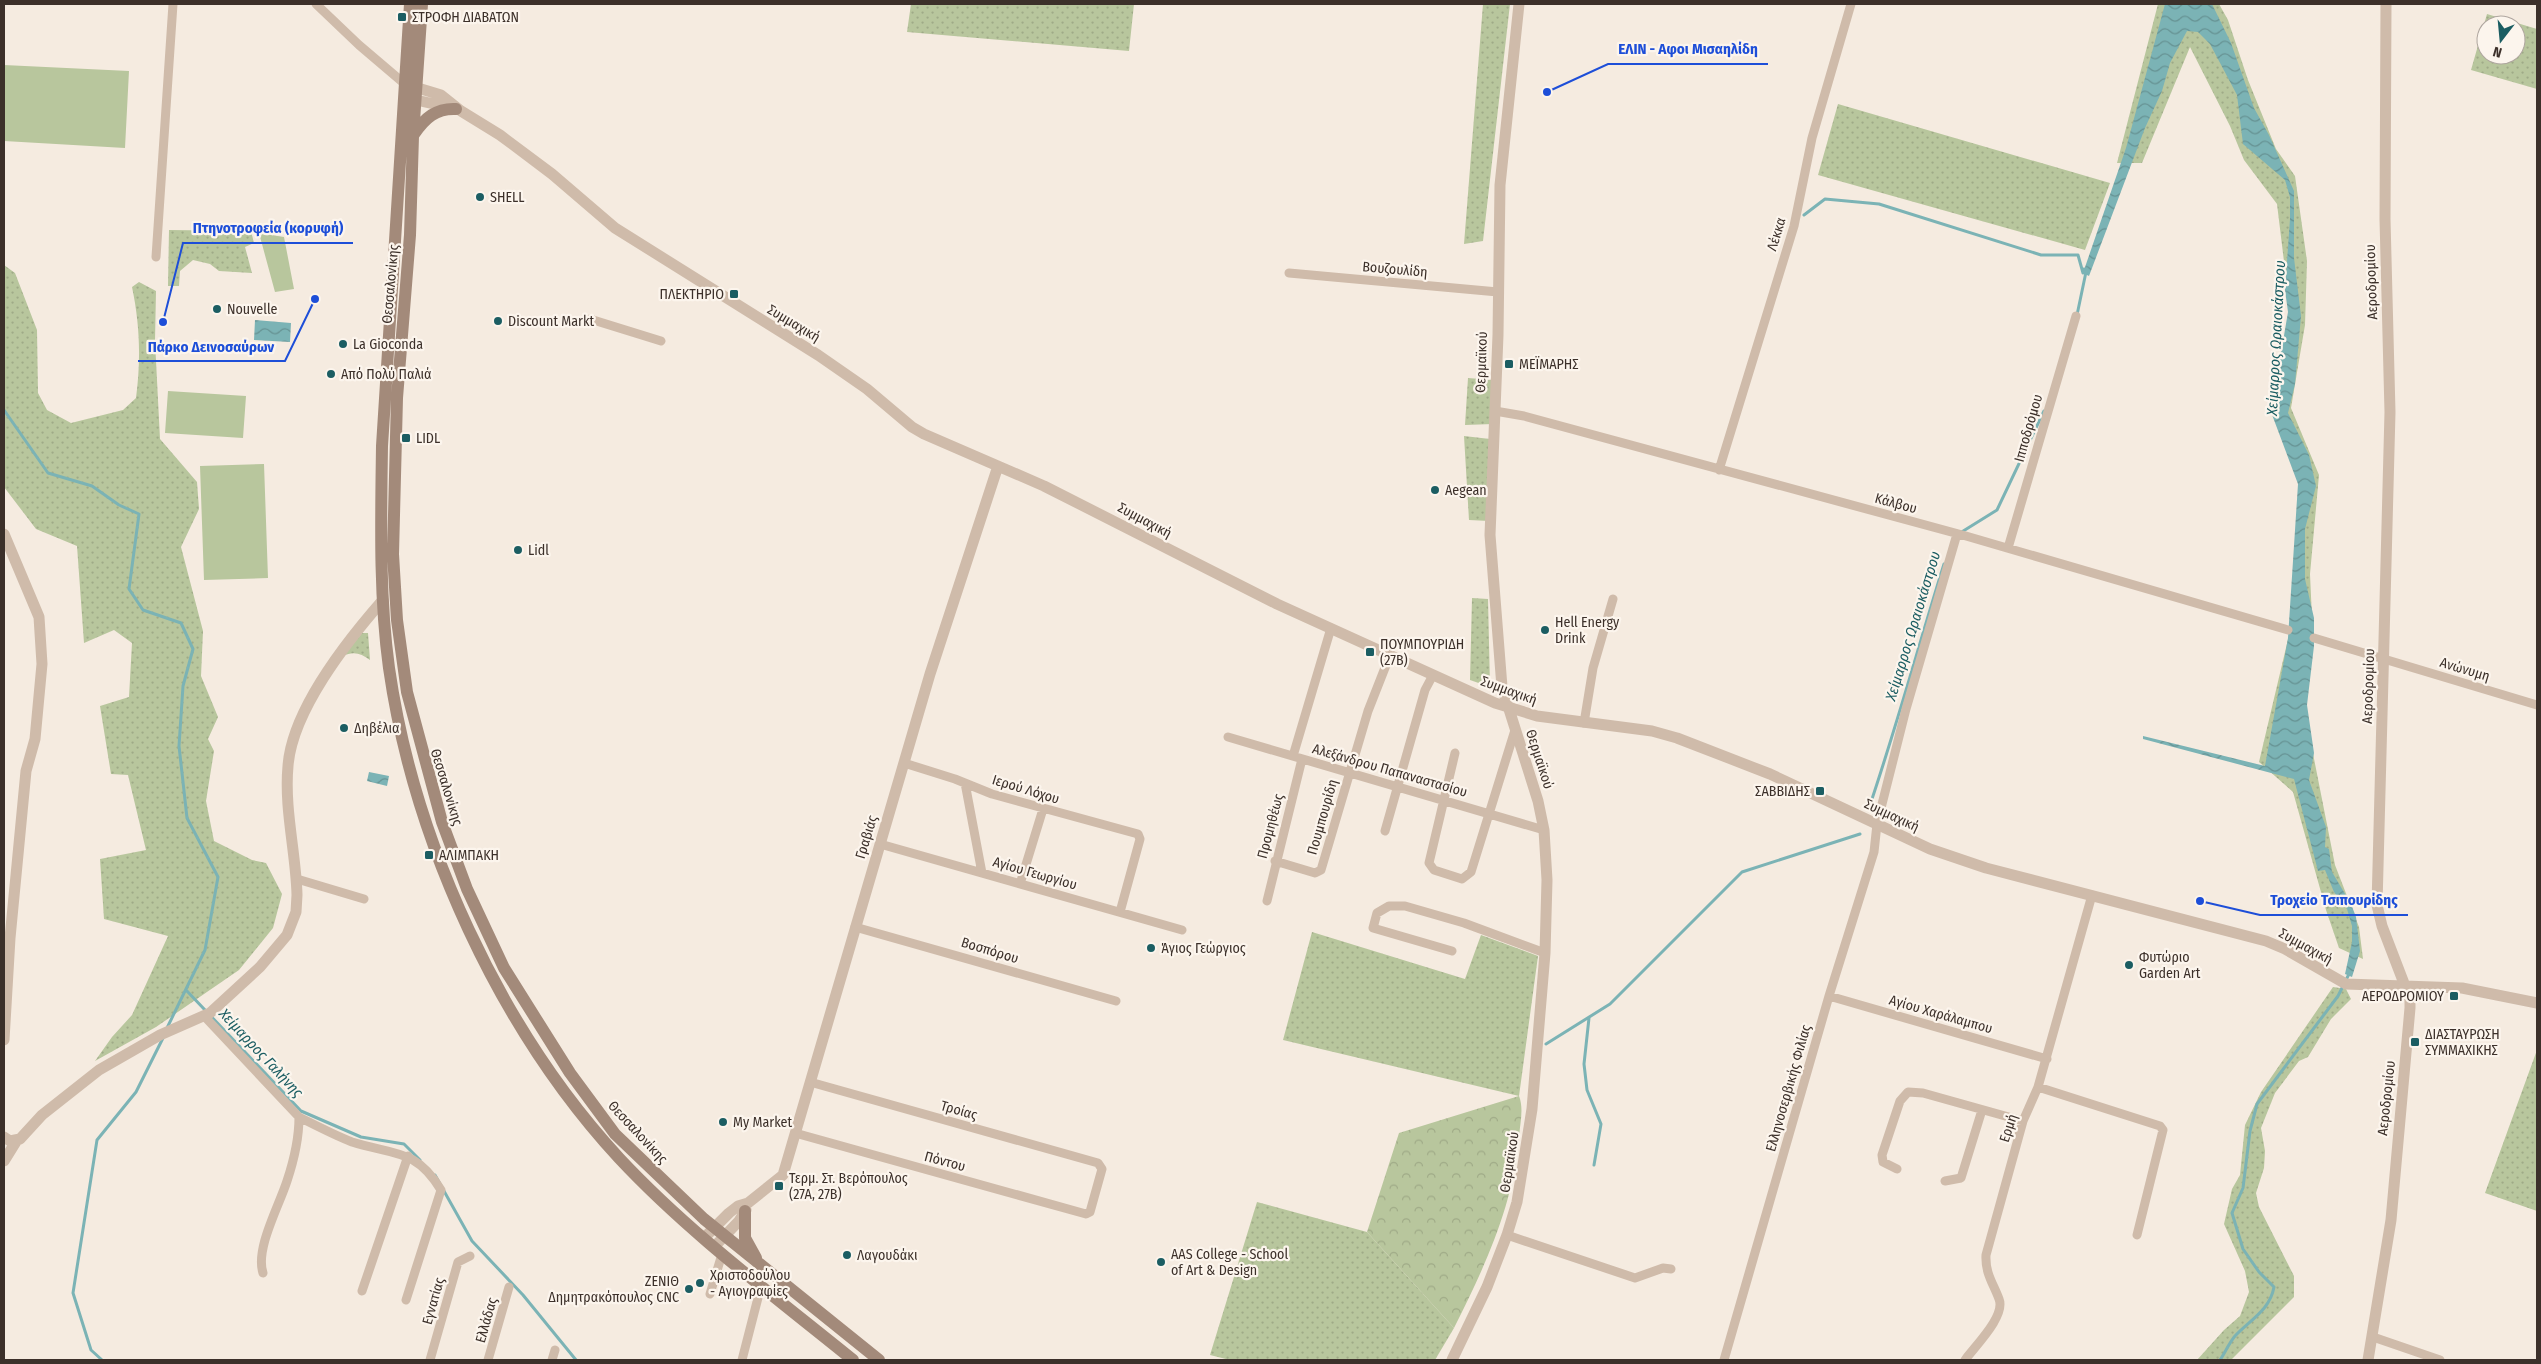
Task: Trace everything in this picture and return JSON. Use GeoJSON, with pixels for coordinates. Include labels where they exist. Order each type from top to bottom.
{"type":"FeatureCollection","features":[{"type":"Feature","properties":{"kind":"main road"},"geometry":{"type":"LineString","coordinates":[[410,4],[411,92]]}},
{"type":"Feature","properties":{"kind":"main road"},"geometry":{"type":"LineString","coordinates":[[411,92],[422,4]]}},
{"type":"Feature","properties":{"kind":"main road","name":"Θεσσαλονίκης"},"geometry":{"type":"LineString","coordinates":[[411,92],[413,136],[410,235],[396,415],[393,554],[397,620],[407,692],[426,771],[447,837],[477,912],[504,968],[581,1088],[616,1134],[719,1232],[879,1360]]}},
{"type":"Feature","properties":{"kind":"main road","name":"Θεσσαλονίκης"},"geometry":{"type":"LineString","coordinates":[[411,92],[382,446],[383,600],[394,701],[417,795],[446,875],[477,944],[526,1032],[596,1132],[645,1184],[713,1246],[853,1360]]}},
{"type":"Feature","properties":{"kind":"main road"},"geometry":{"type":"LineString","coordinates":[[413,136],[424,120],[433,114],[447,109],[458,110]]}},
{"type":"Feature","properties":{"kind":"main road"},"geometry":{"type":"LineString","coordinates":[[746,1207],[745,1238],[762,1267]]}},
{"type":"Feature","properties":{"kind":"street"},"geometry":{"type":"LineString","coordinates":[[156,257],[173,4]]}},
{"type":"Feature","properties":{"kind":"street"},"geometry":{"type":"LineString","coordinates":[[316,4],[411,92]]}},
{"type":"Feature","properties":{"kind":"street","name":"Θερμαϊκού"},"geometry":{"type":"LineString","coordinates":[[1452,1360],[1486,1287],[1507,1235],[1517,1202],[1526,1156],[1544,953],[1547,880],[1544,830],[1538,801],[1507,708],[1502,687],[1490,535],[1500,185],[1519,4]]}},
{"type":"Feature","properties":{"kind":"street","name":"Λέκκα"},"geometry":{"type":"LineString","coordinates":[[1719,470],[1794,226],[1812,138],[1851,4]]}},
{"type":"Feature","properties":{"kind":"street","name":"Αεροδρομίου"},"geometry":{"type":"LineString","coordinates":[[2368,1360],[2391,1220],[2410,1008],[2405,985],[2382,926],[2378,905],[2390,412],[2385,219],[2386,4]]}},
{"type":"Feature","properties":{"kind":"street","name":"Συμμαχική"},"geometry":{"type":"LineString","coordinates":[[411,92],[458,110],[500,135],[552,174],[615,228],[838,368],[912,427],[1098,512],[1222,577],[1507,708],[1537,716],[1652,732],[1684,740],[1770,774],[1950,856],[2266,941],[2285,949],[2346,984],[2462,988],[2537,1003]]}},
{"type":"Feature","properties":{"kind":"street","name":"Βουζουλίδη"},"geometry":{"type":"LineString","coordinates":[[1289,273],[1498,292]]}},
{"type":"Feature","properties":{"kind":"street","name":"Ιπποδρόμου"},"geometry":{"type":"LineString","coordinates":[[2008,548],[2076,316]]}},
{"type":"Feature","properties":{"kind":"street"},"geometry":{"type":"LineString","coordinates":[[590,320],[661,341]]}},
{"type":"Feature","properties":{"kind":"street","name":"Κάλβου"},"geometry":{"type":"LineString","coordinates":[[1495,410],[1524,416],[2008,548],[2288,630]]}},
{"type":"Feature","properties":{"kind":"street","name":"Γραβιάς"},"geometry":{"type":"LineString","coordinates":[[713,1246],[719,1232],[739,1221],[746,1207],[783,1175],[904,763],[998,466]]}},
{"type":"Feature","properties":{"kind":"street"},"geometry":{"type":"LineString","coordinates":[[4,534],[39,617],[42,656],[39,711],[35,739],[26,771],[7,938],[4,1040]]}},
{"type":"Feature","properties":{"kind":"street","name":"Ελληνοσερβικής Φιλίας"},"geometry":{"type":"LineString","coordinates":[[1724,1360],[1829,996],[1874,852],[1877,824],[1957,534]]}},
{"type":"Feature","properties":{"kind":"street"},"geometry":{"type":"LineString","coordinates":[[1584,723],[1592,668],[1613,599]]}},
{"type":"Feature","properties":{"kind":"street"},"geometry":{"type":"LineString","coordinates":[[4,1162],[11,1139],[66,1094],[99,1070],[160,1035],[205,1017],[260,967],[287,935],[296,912],[296,879],[288,785],[290,747],[301,718],[348,641],[383,600]]}},
{"type":"Feature","properties":{"kind":"street","name":"Προμηθέως"},"geometry":{"type":"LineString","coordinates":[[1267,901],[1298,757],[1331,628]]}},
{"type":"Feature","properties":{"kind":"street","name":"Ανώνυμη"},"geometry":{"type":"LineString","coordinates":[[2314,638],[2537,705]]}},
{"type":"Feature","properties":{"kind":"street","name":"Πουμπουρίδη"},"geometry":{"type":"LineString","coordinates":[[1275,861],[1318,872],[1321,870],[1368,711],[1390,655]]}},
{"type":"Feature","properties":{"kind":"street"},"geometry":{"type":"LineString","coordinates":[[1385,831],[1425,690],[1433,675]]}},
{"type":"Feature","properties":{"kind":"street"},"geometry":{"type":"LineString","coordinates":[[1455,753],[1429,863],[1434,870],[1457,879],[1462,879],[1472,872],[1515,730]]}},
{"type":"Feature","properties":{"kind":"street","name":"Αλεξάνδρου Παπαναστασίου"},"geometry":{"type":"LineString","coordinates":[[1228,736],[1544,830]]}},
{"type":"Feature","properties":{"kind":"street","name":"Ιερού Λόχου"},"geometry":{"type":"LineString","coordinates":[[904,763],[1043,809],[1138,834],[1140,839],[1120,912]]}},
{"type":"Feature","properties":{"kind":"street"},"geometry":{"type":"LineString","coordinates":[[965,783],[982,873]]}},
{"type":"Feature","properties":{"kind":"street"},"geometry":{"type":"LineString","coordinates":[[1020,884],[1043,809]]}},
{"type":"Feature","properties":{"kind":"street","name":"Αγίου Γεωργίου"},"geometry":{"type":"LineString","coordinates":[[880,844],[1182,930]]}},
{"type":"Feature","properties":{"kind":"street"},"geometry":{"type":"LineString","coordinates":[[296,879],[364,899]]}},
{"type":"Feature","properties":{"kind":"street","name":"Ερμή"},"geometry":{"type":"LineString","coordinates":[[1965,1360],[1998,1318],[2001,1309],[2000,1301],[1987,1275],[1986,1255],[2023,1121],[2038,1087],[2047,1059],[2092,895]]}},
{"type":"Feature","properties":{"kind":"street"},"geometry":{"type":"LineString","coordinates":[[1452,951],[1374,928],[1377,913],[1389,906],[1405,906],[1464,923],[1544,953]]}},
{"type":"Feature","properties":{"kind":"street","name":"Βοσπόρου"},"geometry":{"type":"LineString","coordinates":[[855,927],[1116,1001]]}},
{"type":"Feature","properties":{"kind":"street","name":"Αγίου Χαράλαμπου"},"geometry":{"type":"LineString","coordinates":[[1829,996],[2047,1059]]}},
{"type":"Feature","properties":{"kind":"street"},"geometry":{"type":"LineString","coordinates":[[205,1017],[299,1117],[352,1142],[408,1156],[425,1168],[441,1190],[406,1300]]}},
{"type":"Feature","properties":{"kind":"street","name":"Τροίας"},"geometry":{"type":"LineString","coordinates":[[810,1082],[1101,1164],[1102,1168],[1088,1214]]}},
{"type":"Feature","properties":{"kind":"street"},"geometry":{"type":"LineString","coordinates":[[2038,1087],[2160,1126],[2163,1130],[2137,1235]]}},
{"type":"Feature","properties":{"kind":"street"},"geometry":{"type":"LineString","coordinates":[[1896,1169],[1883,1162],[1882,1156],[1900,1101],[1908,1092],[1923,1093],[2023,1121]]}},
{"type":"Feature","properties":{"kind":"street"},"geometry":{"type":"LineString","coordinates":[[1945,1181],[1961,1178],[1982,1110]]}},
{"type":"Feature","properties":{"kind":"street"},"geometry":{"type":"LineString","coordinates":[[263,1273],[260,1256],[288,1181],[296,1150],[299,1117]]}},
{"type":"Feature","properties":{"kind":"street","name":"Πόντου"},"geometry":{"type":"LineString","coordinates":[[795,1133],[1088,1214]]}},
{"type":"Feature","properties":{"kind":"street"},"geometry":{"type":"LineString","coordinates":[[4,1152],[4,1162]]}},
{"type":"Feature","properties":{"kind":"street"},"geometry":{"type":"LineString","coordinates":[[362,1290],[408,1156]]}},
{"type":"Feature","properties":{"kind":"street"},"geometry":{"type":"LineString","coordinates":[[1507,1235],[1635,1278],[1663,1268],[1671,1269]]}},
{"type":"Feature","properties":{"kind":"street"},"geometry":{"type":"LineString","coordinates":[[710,1294],[713,1246]]}},
{"type":"Feature","properties":{"kind":"street","name":"Εγνατίας"},"geometry":{"type":"LineString","coordinates":[[430,1360],[458,1262],[470,1256]]}},
{"type":"Feature","properties":{"kind":"street"},"geometry":{"type":"LineString","coordinates":[[742,1360],[761,1286]]}},
{"type":"Feature","properties":{"kind":"street","name":"Ελλάδας"},"geometry":{"type":"LineString","coordinates":[[488,1360],[510,1287]]}},
{"type":"Feature","properties":{"kind":"street"},"geometry":{"type":"LineString","coordinates":[[2373,1337],[2440,1360]]}},
{"type":"Feature","properties":{"kind":"street"},"geometry":{"type":"LineString","coordinates":[[552,1360],[555,1350]]}},
{"type":"Feature","properties":{"kind":"green space"},"geometry":{"type":"Polygon","coordinates":[[[911,4],[1134,4],[1129,51],[907,32],[911,4]]]}},
{"type":"Feature","properties":{"kind":"green space"},"geometry":{"type":"Polygon","coordinates":[[[1483,4],[1510,4],[1483,241],[1464,244],[1483,4]]]}},
{"type":"Feature","properties":{"kind":"green space"},"geometry":{"type":"Polygon","coordinates":[[[2158,4],[2219,4],[2228,20],[2248,80],[2276,149],[2295,176],[2307,261],[2305,325],[2291,408],[2319,475],[2310,574],[2313,640],[2303,703],[2335,865],[2359,927],[2363,959],[2339,948],[2326,910],[2293,792],[2259,762],[2289,635],[2300,482],[2274,403],[2291,319],[2277,204],[2244,160],[2230,126],[2190,47],[2142,163],[2117,163],[2158,4]]]}},
{"type":"Feature","properties":{"kind":"green space"},"geometry":{"type":"Polygon","coordinates":[[[2526,26],[2537,29],[2537,89],[2471,70],[2476,52],[2476,65],[2526,65],[2526,26]]]}},
{"type":"Feature","properties":{"kind":"green space"},"geometry":{"type":"Polygon","coordinates":[[[4,65],[129,71],[125,148],[4,141],[4,65]]]}},
{"type":"Feature","properties":{"kind":"green space"},"geometry":{"type":"Polygon","coordinates":[[[1838,104],[2110,183],[2085,250],[1818,175],[1838,104]]]}},
{"type":"Feature","properties":{"kind":"green space"},"geometry":{"type":"Polygon","coordinates":[[[169,230],[251,231],[254,243],[245,247],[252,273],[219,271],[210,264],[193,260],[180,271],[179,286],[168,286],[169,230]]]}},
{"type":"Feature","properties":{"kind":"green space"},"geometry":{"type":"Polygon","coordinates":[[[259,233],[284,237],[294,289],[275,292],[259,233]]]}},
{"type":"Feature","properties":{"kind":"green space"},"geometry":{"type":"Polygon","coordinates":[[[4,265],[15,273],[37,330],[38,393],[47,410],[71,423],[123,410],[136,398],[139,342],[132,287],[139,282],[156,291],[155,341],[160,439],[197,482],[199,509],[181,547],[203,631],[201,676],[218,717],[208,739],[214,751],[206,801],[214,841],[252,860],[266,863],[282,894],[273,928],[239,970],[156,1027],[95,1061],[112,1037],[132,1015],[168,936],[104,919],[100,859],[146,850],[128,775],[111,774],[100,706],[129,697],[132,643],[114,630],[84,643],[77,546],[36,529],[4,487],[4,265]]]}},
{"type":"Feature","properties":{"kind":"green space"},"geometry":{"type":"Polygon","coordinates":[[[1468,378],[1492,380],[1493,424],[1465,425],[1468,378]]]}},
{"type":"Feature","properties":{"kind":"green space"},"geometry":{"type":"Polygon","coordinates":[[[168,391],[246,396],[243,438],[165,433],[168,391]]]}},
{"type":"Feature","properties":{"kind":"green space"},"geometry":{"type":"Polygon","coordinates":[[[1464,436],[1490,439],[1489,521],[1469,520],[1464,436]]]}},
{"type":"Feature","properties":{"kind":"green space"},"geometry":{"type":"Polygon","coordinates":[[[264,464],[268,578],[204,580],[200,466],[264,464]]]}},
{"type":"Feature","properties":{"kind":"green space"},"geometry":{"type":"Polygon","coordinates":[[[1472,598],[1488,599],[1490,687],[1470,680],[1472,598]]]}},
{"type":"Feature","properties":{"kind":"green space"},"geometry":{"type":"Polygon","coordinates":[[[362,633],[368,633],[370,660],[357,654],[343,656],[362,633]]]}},
{"type":"Feature","properties":{"kind":"green space"},"geometry":{"type":"Polygon","coordinates":[[[1312,932],[1465,979],[1481,935],[1538,956],[1519,1096],[1283,1040],[1312,932]]]}},
{"type":"Feature","properties":{"kind":"green space"},"geometry":{"type":"Polygon","coordinates":[[[2333,987],[2346,989],[2351,999],[2331,1019],[2308,1057],[2299,1061],[2275,1093],[2261,1128],[2265,1151],[2264,1168],[2256,1193],[2259,1207],[2294,1276],[2294,1297],[2231,1360],[2197,1360],[2224,1330],[2240,1316],[2249,1292],[2245,1271],[2224,1224],[2232,1189],[2240,1175],[2245,1125],[2261,1092],[2333,987]]]}},
{"type":"Feature","properties":{"kind":"green space"},"geometry":{"type":"Polygon","coordinates":[[[2537,1050],[2537,1211],[2485,1193],[2537,1050]]]}},
{"type":"Feature","properties":{"kind":"green space"},"geometry":{"type":"Polygon","coordinates":[[[1519,1096],[1521,1116],[1516,1163],[1511,1188],[1487,1259],[1454,1328],[1367,1232],[1399,1133],[1519,1096]]]}},
{"type":"Feature","properties":{"kind":"green space"},"geometry":{"type":"Polygon","coordinates":[[[1257,1202],[1367,1232],[1454,1328],[1435,1360],[1230,1360],[1210,1355],[1257,1202]]]}},
{"type":"Feature","properties":{"kind":"water"},"geometry":{"type":"Polygon","coordinates":[[[2165,4],[2212,4],[2231,43],[2254,108],[2269,135],[2294,191],[2294,258],[2301,316],[2295,384],[2288,413],[2309,455],[2316,486],[2305,529],[2305,579],[2314,618],[2314,646],[2307,705],[2314,753],[2309,780],[2326,827],[2325,847],[2329,849],[2332,872],[2351,904],[2356,917],[2360,951],[2352,977],[2345,974],[2352,942],[2352,926],[2347,909],[2334,892],[2325,870],[2318,871],[2294,779],[2143,739],[2143,736],[2265,766],[2288,638],[2298,484],[2271,412],[2288,312],[2285,290],[2290,197],[2285,180],[2243,144],[2237,95],[2210,44],[2198,32],[2187,31],[2170,63],[2162,91],[2145,128],[2089,276],[2083,273],[2126,148],[2165,4]]]}},
{"type":"Feature","properties":{"kind":"water"},"geometry":{"type":"Polygon","coordinates":[[[255,320],[291,323],[290,342],[254,340],[255,320]]]}},
{"type":"Feature","properties":{"kind":"water"},"geometry":{"type":"Polygon","coordinates":[[[369,772],[389,776],[387,786],[367,781],[369,772]]]}},
{"type":"Feature","properties":{"kind":"waterway","name":"Χείμαρρος Ωραιοκάστρου"},"geometry":{"type":"LineString","coordinates":[[1804,215],[1825,199],[1879,204],[2041,255],[2078,255],[2083,273],[2084,269]]}},
{"type":"Feature","properties":{"kind":"waterway","name":"Χείμαρρος Ωραιοκάστρου"},"geometry":{"type":"LineString","coordinates":[[2077,315],[2086,272]]}},
{"type":"Feature","properties":{"kind":"waterway","name":"Χείμαρρος Γαλήνης"},"geometry":{"type":"LineString","coordinates":[[4,410],[48,473],[92,486],[119,505],[139,514],[129,589],[143,610],[181,623],[193,649],[183,686],[179,746],[187,818],[218,877],[205,950],[167,1028]]}},
{"type":"Feature","properties":{"kind":"waterway","name":"Χείμαρρος Ωραιοκάστρου"},"geometry":{"type":"LineString","coordinates":[[1960,533],[1997,510],[2044,411]]}},
{"type":"Feature","properties":{"kind":"waterway","name":"Χείμαρρος Ωραιοκάστρου"},"geometry":{"type":"LineString","coordinates":[[1870,805],[1944,564]]}},
{"type":"Feature","properties":{"kind":"waterway"},"geometry":{"type":"LineString","coordinates":[[1546,1044],[1610,1004],[1742,872],[1860,834]]}},
{"type":"Feature","properties":{"kind":"waterway","name":"Χείμαρρος Ωραιοκάστρου"},"geometry":{"type":"LineString","coordinates":[[2220,1360],[2235,1336],[2264,1308],[2272,1295],[2274,1287],[2259,1272],[2243,1249],[2232,1213],[2243,1188],[2250,1131],[2257,1104],[2338,996],[2349,974]]}},
{"type":"Feature","properties":{"kind":"waterway","name":"Χείμαρρος Γαλήνης"},"geometry":{"type":"LineString","coordinates":[[186,990],[301,1111],[361,1137],[404,1144],[420,1160]]}},
{"type":"Feature","properties":{"kind":"waterway"},"geometry":{"type":"LineString","coordinates":[[1589,1018],[1584,1064],[1587,1090],[1601,1124],[1594,1165]]}},
{"type":"Feature","properties":{"kind":"waterway","name":"Χείμαρρος Γαλήνης"},"geometry":{"type":"LineString","coordinates":[[102,1360],[91,1350],[73,1293],[97,1140],[136,1092],[163,1038]]}},
{"type":"Feature","properties":{"kind":"waterway","name":"Χείμαρρος Γαλήνης"},"geometry":{"type":"LineString","coordinates":[[435,1175],[472,1241],[523,1295],[576,1360]]}},
{"type":"Feature","properties":{"kind":"place","name":"ΣΤΡΟΦΗ ΔΙΑΒΑΤΩΝ"},"geometry":{"type":"Point","coordinates":[402,17]}},
{"type":"Feature","properties":{"kind":"place","name":"ΕΛΙΝ - Αφοι Μισαηλίδη"},"geometry":{"type":"Point","coordinates":[1547,92]}},
{"type":"Feature","properties":{"kind":"place","name":"SHELL"},"geometry":{"type":"Point","coordinates":[480,197]}},
{"type":"Feature","properties":{"kind":"place","name":"ΠΛΕΚΤΗΡΙΟ"},"geometry":{"type":"Point","coordinates":[734,294]}},
{"type":"Feature","properties":{"kind":"place","name":"Πάρκο Δεινοσαύρων"},"geometry":{"type":"Point","coordinates":[315,299]}},
{"type":"Feature","properties":{"kind":"place","name":"Nouvelle"},"geometry":{"type":"Point","coordinates":[217,309]}},
{"type":"Feature","properties":{"kind":"place","name":"Discount Markt"},"geometry":{"type":"Point","coordinates":[498,321]}},
{"type":"Feature","properties":{"kind":"place","name":"Πτηνοτροφεία (κορυφή)"},"geometry":{"type":"Point","coordinates":[163,322]}},
{"type":"Feature","properties":{"kind":"place","name":"La Gioconda"},"geometry":{"type":"Point","coordinates":[343,344]}},
{"type":"Feature","properties":{"kind":"place","name":"ΜΕΪΜΑΡΗΣ"},"geometry":{"type":"Point","coordinates":[1509,364]}},
{"type":"Feature","properties":{"kind":"place","name":"Από Πολύ Παλιά"},"geometry":{"type":"Point","coordinates":[331,374]}},
{"type":"Feature","properties":{"kind":"place","name":"LIDL"},"geometry":{"type":"Point","coordinates":[406,438]}},
{"type":"Feature","properties":{"kind":"place","name":"Aegean"},"geometry":{"type":"Point","coordinates":[1435,490]}},
{"type":"Feature","properties":{"kind":"place","name":"Lidl"},"geometry":{"type":"Point","coordinates":[518,550]}},
{"type":"Feature","properties":{"kind":"place","name":"Hell Energy Drink"},"geometry":{"type":"Point","coordinates":[1545,630]}},
{"type":"Feature","properties":{"kind":"place","name":"ΠΟΥΜΠΟΥΡΙΔΗ (27Β)"},"geometry":{"type":"Point","coordinates":[1370,652]}},
{"type":"Feature","properties":{"kind":"place","name":"Δηβέλια"},"geometry":{"type":"Point","coordinates":[344,728]}},
{"type":"Feature","properties":{"kind":"place","name":"ΣΑΒΒΙΔΗΣ"},"geometry":{"type":"Point","coordinates":[1820,791]}},
{"type":"Feature","properties":{"kind":"place","name":"ΑΛΙΜΠΑΚΗ"},"geometry":{"type":"Point","coordinates":[429,855]}},
{"type":"Feature","properties":{"kind":"place","name":"Τροχείο Τσιπουρίδης"},"geometry":{"type":"Point","coordinates":[2200,901]}},
{"type":"Feature","properties":{"kind":"place","name":"Άγιος Γεώργιος"},"geometry":{"type":"Point","coordinates":[1151,948]}},
{"type":"Feature","properties":{"kind":"place","name":"Φυτώριο Garden Art"},"geometry":{"type":"Point","coordinates":[2129,965]}},
{"type":"Feature","properties":{"kind":"place","name":"ΑΕΡΟΔΡΟΜΙΟΥ"},"geometry":{"type":"Point","coordinates":[2454,996]}},
{"type":"Feature","properties":{"kind":"place","name":"ΔΙΑΣΤΑΥΡΩΣΗ ΣΥΜΜΑΧΙΚΗΣ"},"geometry":{"type":"Point","coordinates":[2415,1042]}},
{"type":"Feature","properties":{"kind":"place","name":"My Market"},"geometry":{"type":"Point","coordinates":[723,1122]}},
{"type":"Feature","properties":{"kind":"place","name":"Τερμ. Στ. Βερόπουλος (27Α, 27Β)"},"geometry":{"type":"Point","coordinates":[779,1186]}},
{"type":"Feature","properties":{"kind":"place","name":"Λαγουδάκι"},"geometry":{"type":"Point","coordinates":[847,1255]}},
{"type":"Feature","properties":{"kind":"place","name":"AAS College - School of Art & Design"},"geometry":{"type":"Point","coordinates":[1161,1262]}},
{"type":"Feature","properties":{"kind":"place","name":"Χριστοδούλου - Αγιογραφίες"},"geometry":{"type":"Point","coordinates":[700,1283]}},
{"type":"Feature","properties":{"kind":"place","name":"ΖΕΝΙΘ Δημητρακόπουλος CNC"},"geometry":{"type":"Point","coordinates":[689,1289]}}]}
